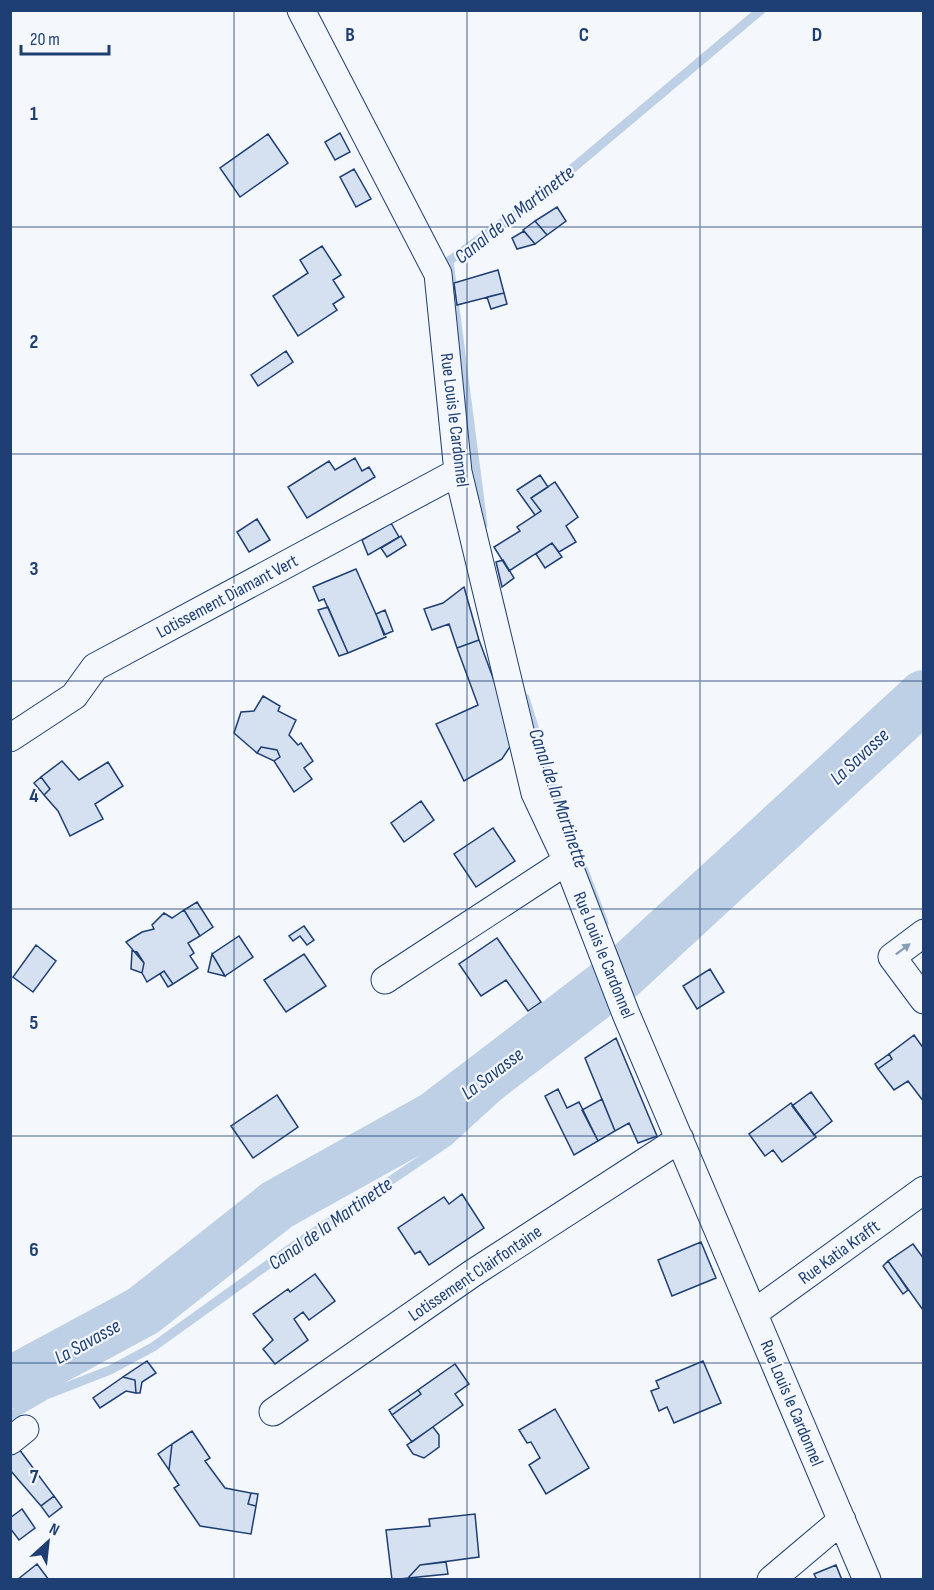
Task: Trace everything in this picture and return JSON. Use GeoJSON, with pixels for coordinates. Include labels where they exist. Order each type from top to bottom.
{"type":"FeatureCollection","features":[{"type":"Feature","properties":{"kind":"street","name":"Rue Louis le Cardonnel"},"geometry":{"type":"LineString","coordinates":[[301,10],[438,274],[458,472],[536,793],[567,861],[626,1014],[867,1580]]}},
{"type":"Feature","properties":{"kind":"street","name":"Lotissement Diamant Vert"},"geometry":{"type":"LineString","coordinates":[[10,738],[74,696],[95,667],[458,472]]}},
{"type":"Feature","properties":{"kind":"street"},"geometry":{"type":"LineString","coordinates":[[385,980],[567,861]]}},
{"type":"Feature","properties":{"kind":"street"},"geometry":{"type":"LineString","coordinates":[[924,933],[892,957],[924,1000]]}},
{"type":"Feature","properties":{"kind":"street","name":"Lotissement Clairfontaine"},"geometry":{"type":"LineString","coordinates":[[273,1412],[473,1273],[680,1139]]}},
{"type":"Feature","properties":{"kind":"street","name":"Rue Katia Krafft"},"geometry":{"type":"LineString","coordinates":[[754,1312],[924,1190]]}},
{"type":"Feature","properties":{"kind":"street"},"geometry":{"type":"LineString","coordinates":[[771,1580],[842,1520]]}},
{"type":"Feature","properties":{"kind":"building"},"geometry":{"type":"Polygon","coordinates":[[[340,133],[350,152],[335,160],[325,142],[340,133]]]}},
{"type":"Feature","properties":{"kind":"building"},"geometry":{"type":"Polygon","coordinates":[[[268,134],[288,163],[240,197],[220,168],[268,134]]]}},
{"type":"Feature","properties":{"kind":"building"},"geometry":{"type":"Polygon","coordinates":[[[354,169],[371,199],[356,207],[340,177],[354,169]]]}},
{"type":"Feature","properties":{"kind":"building"},"geometry":{"type":"Polygon","coordinates":[[[557,207],[566,221],[547,235],[535,221],[557,207]]]}},
{"type":"Feature","properties":{"kind":"building"},"geometry":{"type":"Polygon","coordinates":[[[535,221],[547,235],[535,244],[523,230],[535,221]]]}},
{"type":"Feature","properties":{"kind":"building"},"geometry":{"type":"Polygon","coordinates":[[[524,231],[535,244],[517,249],[512,238],[524,231]]]}},
{"type":"Feature","properties":{"kind":"building"},"geometry":{"type":"Polygon","coordinates":[[[322,246],[341,275],[333,280],[344,297],[333,304],[337,310],[298,336],[273,296],[308,273],[300,260],[322,246]]]}},
{"type":"Feature","properties":{"kind":"building"},"geometry":{"type":"Polygon","coordinates":[[[498,270],[504,293],[457,305],[454,283],[498,270]]]}},
{"type":"Feature","properties":{"kind":"building"},"geometry":{"type":"Polygon","coordinates":[[[504,293],[507,304],[491,309],[487,297],[504,293]]]}},
{"type":"Feature","properties":{"kind":"building"},"geometry":{"type":"Polygon","coordinates":[[[286,351],[293,362],[258,386],[251,375],[286,351]]]}},
{"type":"Feature","properties":{"kind":"building"},"geometry":{"type":"Polygon","coordinates":[[[355,458],[362,471],[369,467],[375,477],[307,518],[288,487],[329,461],[335,470],[355,458]]]}},
{"type":"Feature","properties":{"kind":"building"},"geometry":{"type":"Polygon","coordinates":[[[540,475],[548,487],[531,498],[541,511],[535,515],[517,490],[540,475]]]}},
{"type":"Feature","properties":{"kind":"building"},"geometry":{"type":"Polygon","coordinates":[[[555,482],[578,517],[566,526],[576,542],[559,552],[552,543],[509,571],[494,547],[520,531],[517,527],[541,511],[531,498],[555,482]]]}},
{"type":"Feature","properties":{"kind":"building"},"geometry":{"type":"Polygon","coordinates":[[[257,519],[270,540],[249,552],[237,532],[257,519]]]}},
{"type":"Feature","properties":{"kind":"building"},"geometry":{"type":"Polygon","coordinates":[[[391,523],[399,537],[368,555],[362,540],[391,523]]]}},
{"type":"Feature","properties":{"kind":"building"},"geometry":{"type":"Polygon","coordinates":[[[401,536],[406,545],[387,557],[381,548],[401,536]]]}},
{"type":"Feature","properties":{"kind":"building"},"geometry":{"type":"Polygon","coordinates":[[[552,543],[562,557],[545,568],[536,554],[552,543]]]}},
{"type":"Feature","properties":{"kind":"building"},"geometry":{"type":"Polygon","coordinates":[[[503,560],[514,578],[502,587],[496,562],[503,560]]]}},
{"type":"Feature","properties":{"kind":"building"},"geometry":{"type":"Polygon","coordinates":[[[356,569],[386,637],[348,653],[324,599],[319,601],[313,587],[356,569]]]}},
{"type":"Feature","properties":{"kind":"building"},"geometry":{"type":"Polygon","coordinates":[[[464,587],[479,640],[457,648],[449,624],[432,630],[424,609],[443,603],[464,587]]]}},
{"type":"Feature","properties":{"kind":"building"},"geometry":{"type":"Polygon","coordinates":[[[328,607],[348,653],[339,656],[318,610],[328,607]]]}},
{"type":"Feature","properties":{"kind":"building"},"geometry":{"type":"Polygon","coordinates":[[[385,610],[393,631],[384,635],[376,614],[385,610]]]}},
{"type":"Feature","properties":{"kind":"building"},"geometry":{"type":"Polygon","coordinates":[[[479,640],[499,694],[511,745],[502,759],[464,781],[436,724],[478,705],[457,648],[479,640]]]}},
{"type":"Feature","properties":{"kind":"building"},"geometry":{"type":"Polygon","coordinates":[[[263,696],[280,706],[278,711],[296,720],[289,735],[298,745],[301,743],[313,761],[304,768],[312,779],[294,792],[274,761],[280,757],[277,750],[261,747],[257,753],[234,733],[241,712],[254,711],[263,696]]]}},
{"type":"Feature","properties":{"kind":"building"},"geometry":{"type":"Polygon","coordinates":[[[261,747],[277,750],[280,757],[274,761],[257,753],[261,747]]]}},
{"type":"Feature","properties":{"kind":"building"},"geometry":{"type":"Polygon","coordinates":[[[62,761],[79,780],[108,762],[123,786],[95,804],[103,819],[70,836],[58,811],[44,795],[50,789],[41,777],[62,761]]]}},
{"type":"Feature","properties":{"kind":"building"},"geometry":{"type":"Polygon","coordinates":[[[41,777],[50,789],[44,795],[34,783],[41,777]]]}},
{"type":"Feature","properties":{"kind":"building"},"geometry":{"type":"Polygon","coordinates":[[[421,801],[434,820],[404,842],[391,823],[421,801]]]}},
{"type":"Feature","properties":{"kind":"building"},"geometry":{"type":"Polygon","coordinates":[[[493,828],[515,861],[476,887],[454,854],[493,828]]]}},
{"type":"Feature","properties":{"kind":"building"},"geometry":{"type":"Polygon","coordinates":[[[197,902],[213,927],[200,936],[184,910],[197,902]]]}},
{"type":"Feature","properties":{"kind":"building"},"geometry":{"type":"Polygon","coordinates":[[[184,910],[200,936],[188,943],[194,953],[190,956],[198,968],[173,984],[164,971],[147,982],[142,973],[144,963],[126,942],[142,932],[154,929],[152,925],[164,913],[172,918],[184,910]]]}},
{"type":"Feature","properties":{"kind":"building"},"geometry":{"type":"Polygon","coordinates":[[[304,926],[314,940],[307,945],[300,936],[293,941],[289,936],[304,926]]]}},
{"type":"Feature","properties":{"kind":"building"},"geometry":{"type":"Polygon","coordinates":[[[239,936],[253,957],[225,976],[212,954],[239,936]]]}},
{"type":"Feature","properties":{"kind":"building"},"geometry":{"type":"Polygon","coordinates":[[[497,938],[541,1002],[528,1011],[506,980],[481,996],[459,964],[497,938]]]}},
{"type":"Feature","properties":{"kind":"building"},"geometry":{"type":"Polygon","coordinates":[[[36,945],[56,961],[33,992],[13,977],[36,945]]]}},
{"type":"Feature","properties":{"kind":"building"},"geometry":{"type":"Polygon","coordinates":[[[132,951],[137,952],[144,963],[142,973],[131,969],[132,951]]]}},
{"type":"Feature","properties":{"kind":"building"},"geometry":{"type":"Polygon","coordinates":[[[212,954],[225,976],[208,972],[212,954]]]}},
{"type":"Feature","properties":{"kind":"building"},"geometry":{"type":"Polygon","coordinates":[[[304,954],[326,986],[286,1012],[264,980],[304,954]]]}},
{"type":"Feature","properties":{"kind":"building"},"geometry":{"type":"Polygon","coordinates":[[[710,969],[724,992],[697,1009],[683,986],[710,969]]]}},
{"type":"Feature","properties":{"kind":"building"},"geometry":{"type":"Polygon","coordinates":[[[164,971],[173,984],[168,987],[160,974],[164,971]]]}},
{"type":"Feature","properties":{"kind":"building"},"geometry":{"type":"Polygon","coordinates":[[[914,1035],[924,1049],[924,1102],[908,1081],[894,1090],[878,1069],[892,1059],[889,1054],[914,1035]]]}},
{"type":"Feature","properties":{"kind":"building"},"geometry":{"type":"Polygon","coordinates":[[[616,1038],[657,1136],[638,1143],[629,1123],[615,1131],[585,1058],[616,1038]]]}},
{"type":"Feature","properties":{"kind":"building"},"geometry":{"type":"Polygon","coordinates":[[[889,1054],[892,1059],[878,1069],[875,1064],[889,1054]]]}},
{"type":"Feature","properties":{"kind":"building"},"geometry":{"type":"Polygon","coordinates":[[[558,1089],[567,1108],[579,1102],[598,1141],[574,1155],[545,1096],[558,1089]]]}},
{"type":"Feature","properties":{"kind":"building"},"geometry":{"type":"Polygon","coordinates":[[[811,1092],[832,1121],[814,1135],[792,1106],[811,1092]]]}},
{"type":"Feature","properties":{"kind":"building"},"geometry":{"type":"Polygon","coordinates":[[[277,1095],[298,1127],[253,1158],[231,1126],[277,1095]]]}},
{"type":"Feature","properties":{"kind":"building"},"geometry":{"type":"Polygon","coordinates":[[[602,1099],[615,1131],[598,1141],[582,1110],[602,1099]]]}},
{"type":"Feature","properties":{"kind":"building"},"geometry":{"type":"Polygon","coordinates":[[[791,1103],[816,1137],[782,1162],[773,1150],[765,1156],[749,1134],[791,1103]]]}},
{"type":"Feature","properties":{"kind":"building"},"geometry":{"type":"Polygon","coordinates":[[[462,1194],[484,1228],[429,1265],[420,1251],[415,1254],[398,1228],[444,1197],[449,1204],[462,1194]]]}},
{"type":"Feature","properties":{"kind":"building"},"geometry":{"type":"Polygon","coordinates":[[[701,1242],[716,1278],[672,1296],[658,1260],[701,1242]]]}},
{"type":"Feature","properties":{"kind":"building"},"geometry":{"type":"Polygon","coordinates":[[[913,1244],[924,1259],[923,1310],[888,1261],[913,1244]]]}},
{"type":"Feature","properties":{"kind":"building"},"geometry":{"type":"Polygon","coordinates":[[[888,1261],[908,1290],[903,1294],[883,1266],[888,1261]]]}},
{"type":"Feature","properties":{"kind":"building"},"geometry":{"type":"Polygon","coordinates":[[[315,1274],[335,1301],[309,1320],[303,1312],[294,1319],[308,1340],[275,1364],[263,1349],[273,1340],[253,1314],[288,1289],[290,1292],[315,1274]]]}},
{"type":"Feature","properties":{"kind":"building"},"geometry":{"type":"Polygon","coordinates":[[[147,1361],[156,1373],[142,1382],[140,1393],[136,1393],[135,1380],[123,1377],[147,1361]]]}},
{"type":"Feature","properties":{"kind":"building"},"geometry":{"type":"Polygon","coordinates":[[[703,1361],[721,1403],[674,1423],[667,1407],[659,1411],[651,1391],[659,1388],[656,1381],[703,1361]]]}},
{"type":"Feature","properties":{"kind":"building"},"geometry":{"type":"Polygon","coordinates":[[[455,1364],[469,1384],[455,1394],[463,1405],[412,1442],[392,1415],[421,1394],[418,1390],[455,1364]]]}},
{"type":"Feature","properties":{"kind":"building"},"geometry":{"type":"Polygon","coordinates":[[[123,1377],[135,1380],[136,1393],[126,1391],[100,1408],[93,1398],[123,1377]]]}},
{"type":"Feature","properties":{"kind":"building"},"geometry":{"type":"Polygon","coordinates":[[[418,1390],[421,1394],[392,1415],[389,1410],[418,1390]]]}},
{"type":"Feature","properties":{"kind":"building"},"geometry":{"type":"Polygon","coordinates":[[[555,1409],[589,1468],[546,1494],[529,1465],[540,1458],[531,1442],[527,1443],[519,1430],[555,1409]]]}},
{"type":"Feature","properties":{"kind":"building"},"geometry":{"type":"Polygon","coordinates":[[[433,1427],[439,1435],[439,1447],[424,1458],[413,1454],[407,1445],[433,1427]]]}},
{"type":"Feature","properties":{"kind":"building"},"geometry":{"type":"Polygon","coordinates":[[[192,1431],[210,1458],[205,1461],[225,1488],[251,1493],[248,1504],[256,1506],[251,1534],[200,1526],[174,1488],[179,1485],[169,1470],[172,1444],[192,1431]]]}},
{"type":"Feature","properties":{"kind":"building"},"geometry":{"type":"Polygon","coordinates":[[[172,1444],[169,1470],[158,1454],[172,1444]]]}},
{"type":"Feature","properties":{"kind":"building"},"geometry":{"type":"Polygon","coordinates":[[[19,1449],[54,1496],[41,1506],[10,1470],[10,1455],[19,1449]]]}},
{"type":"Feature","properties":{"kind":"building"},"geometry":{"type":"Polygon","coordinates":[[[251,1493],[258,1494],[256,1506],[248,1504],[251,1493]]]}},
{"type":"Feature","properties":{"kind":"building"},"geometry":{"type":"Polygon","coordinates":[[[54,1496],[62,1507],[49,1517],[41,1506],[54,1496]]]}},
{"type":"Feature","properties":{"kind":"building"},"geometry":{"type":"Polygon","coordinates":[[[22,1509],[35,1528],[19,1540],[10,1528],[10,1518],[22,1509]]]}},
{"type":"Feature","properties":{"kind":"building"},"geometry":{"type":"Polygon","coordinates":[[[475,1514],[479,1557],[420,1565],[408,1578],[392,1580],[386,1530],[430,1526],[429,1519],[475,1514]]]}},
{"type":"Feature","properties":{"kind":"building"},"geometry":{"type":"Polygon","coordinates":[[[446,1562],[448,1574],[408,1578],[420,1565],[446,1562]]]}},
{"type":"Feature","properties":{"kind":"building"},"geometry":{"type":"Polygon","coordinates":[[[37,1564],[49,1580],[17,1580],[37,1564]]]}},
{"type":"Feature","properties":{"kind":"building"},"geometry":{"type":"Polygon","coordinates":[[[836,1565],[842,1580],[817,1580],[814,1574],[836,1565]]]}},
{"type":"Feature","properties":{"kind":"waterway","name":"Canal de la Martinette"},"geometry":{"type":"LineString","coordinates":[[483,525],[449,261],[542,194],[761,10]]}},
{"type":"Feature","properties":{"kind":"waterway","name":"La Savasse"},"geometry":{"type":"LineString","coordinates":[[10,1383],[143,1311],[277,1205],[435,1117],[622,974],[924,696]]}},
{"type":"Feature","properties":{"kind":"waterway","name":"Canal de la Martinette"},"geometry":{"type":"LineString","coordinates":[[525,698],[554,792],[604,923]]}},
{"type":"Feature","properties":{"kind":"waterway","name":"Canal de la Martinette"},"geometry":{"type":"LineString","coordinates":[[10,1416],[46,1395],[110,1370],[153,1347],[291,1248],[449,1141],[613,991]]}}]}
